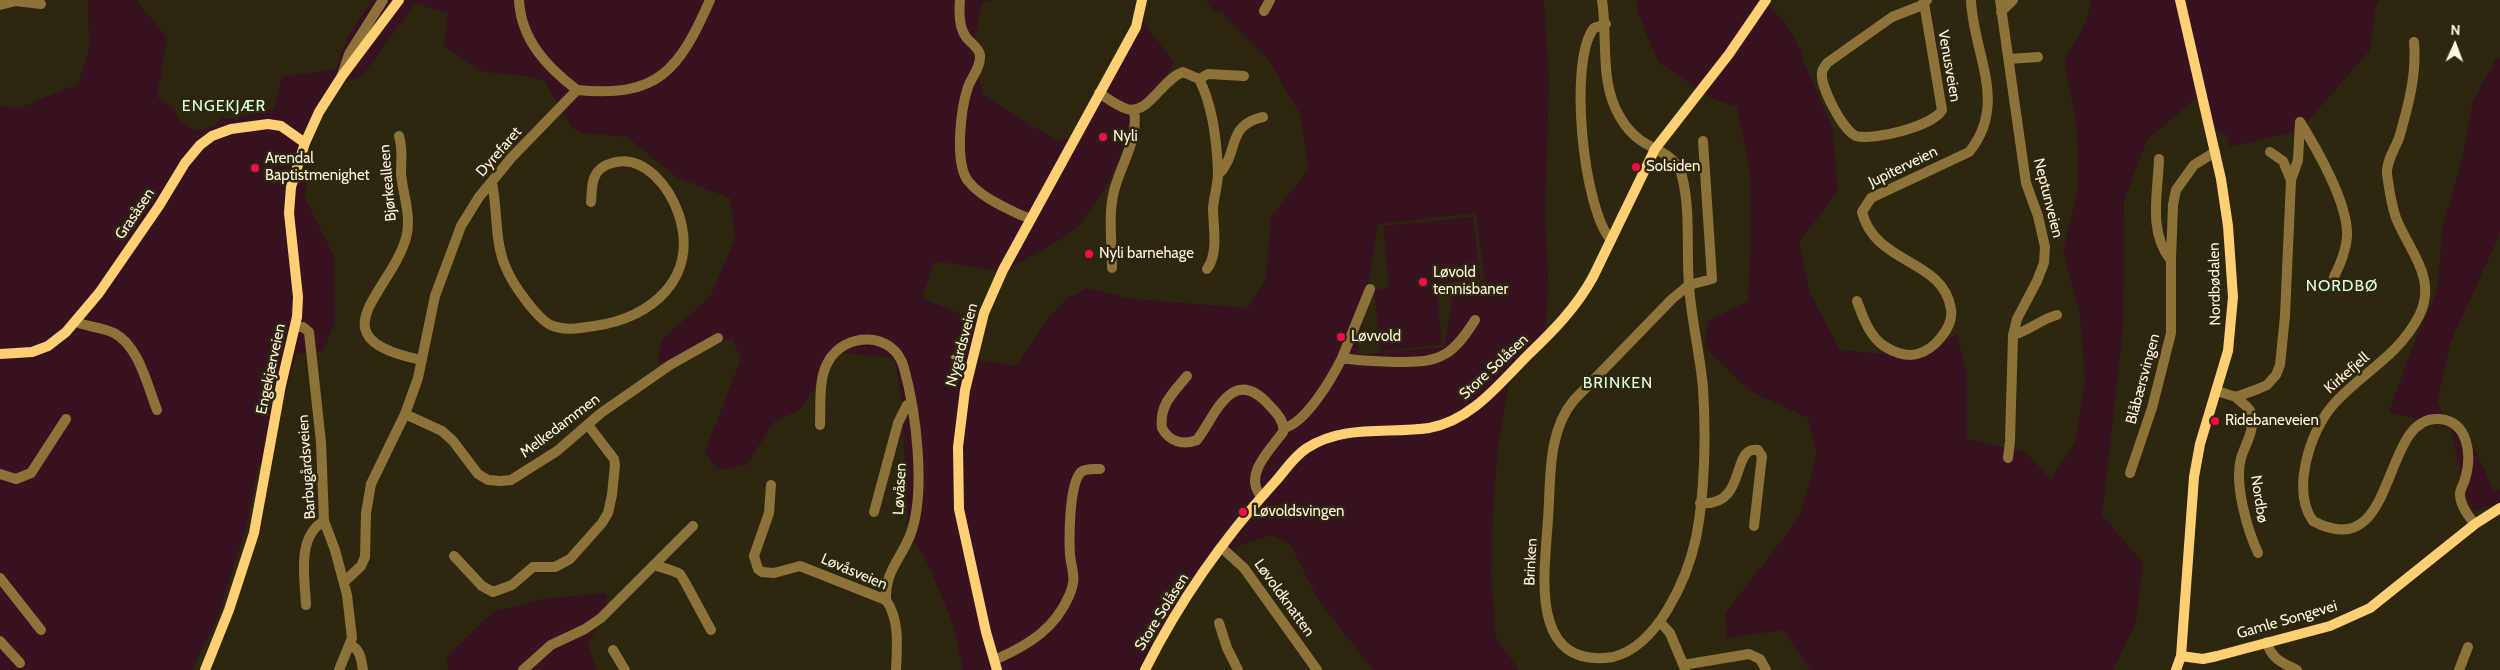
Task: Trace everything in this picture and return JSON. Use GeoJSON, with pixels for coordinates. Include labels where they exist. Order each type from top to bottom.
{"type":"FeatureCollection","features":[{"type":"Feature","properties":{"kind":"street","name":"Engekjærveien"},"geometry":{"type":"LineString","coordinates":[[342,76],[349,54],[383,0]]}},
{"type":"Feature","properties":{"kind":"street","name":"Engekjærveien"},"geometry":{"type":"LineString","coordinates":[[205,670],[254,533],[281,385],[295,326],[298,297],[289,200],[306,143],[319,112],[342,76],[400,0]]}},
{"type":"Feature","properties":{"kind":"street"},"geometry":{"type":"LineString","coordinates":[[519,0],[523,26],[536,52],[554,71],[578,90],[619,91],[643,86],[659,79],[686,49],[710,0]]}},
{"type":"Feature","properties":{"kind":"street"},"geometry":{"type":"LineString","coordinates":[[960,0],[961,28],[966,37],[978,50],[980,56],[977,70],[968,86],[962,113],[961,152],[964,171],[967,180],[978,191],[1030,218]]}},
{"type":"Feature","properties":{"kind":"street","name":"Nygårdsveien"},"geometry":{"type":"LineString","coordinates":[[997,670],[986,632],[959,510],[958,447],[965,390],[984,314],[1030,218],[1136,27],[1142,0]]}},
{"type":"Feature","properties":{"kind":"street"},"geometry":{"type":"LineString","coordinates":[[1264,11],[1270,0]]}},
{"type":"Feature","properties":{"kind":"street"},"geometry":{"type":"LineString","coordinates":[[1602,0],[1606,24],[1608,80],[1611,97],[1627,128],[1640,140],[1655,149]]}},
{"type":"Feature","properties":{"kind":"street","name":"Store Solåsen"},"geometry":{"type":"LineString","coordinates":[[1145,670],[1184,602],[1222,548],[1261,496],[1306,448],[1342,434],[1430,428],[1462,416],[1509,377],[1564,320],[1582,298],[1655,149],[1729,54],[1766,0]]}},
{"type":"Feature","properties":{"kind":"street","name":"Jupiterveien"},"geometry":{"type":"LineString","coordinates":[[1856,301],[1867,327],[1878,342],[1897,353],[1911,355],[1926,350],[1943,335],[1949,325],[1952,317],[1951,306],[1934,277],[1897,256],[1868,231],[1862,212],[1871,198],[1969,152],[1979,140],[1985,125],[1989,105],[1988,86],[1971,0]]}},
{"type":"Feature","properties":{"kind":"street","name":"Neptunveien"},"geometry":{"type":"LineString","coordinates":[[2000,0],[2026,183],[2038,216],[2045,247],[2044,264],[2038,281],[2017,319],[2013,335],[2008,458]]}},
{"type":"Feature","properties":{"kind":"street"},"geometry":{"type":"LineString","coordinates":[[2001,12],[2014,0]]}},
{"type":"Feature","properties":{"kind":"street","name":"Nordbødalen"},"geometry":{"type":"LineString","coordinates":[[2180,0],[2215,152],[2228,226],[2233,297],[2231,332],[2217,390],[2200,444],[2194,477],[2181,656]]}},
{"type":"Feature","properties":{"kind":"street"},"geometry":{"type":"LineString","coordinates":[[0,5],[16,1],[42,4]]}},
{"type":"Feature","properties":{"kind":"street","name":"Venusveien"},"geometry":{"type":"LineString","coordinates":[[1926,2],[1942,110],[1938,117],[1922,125],[1880,135],[1864,137],[1855,135],[1845,129],[1838,118],[1822,79],[1824,68],[1892,17],[1926,2]]}},
{"type":"Feature","properties":{"kind":"street"},"geometry":{"type":"LineString","coordinates":[[1606,24],[1594,28],[1585,46],[1582,126],[1583,154],[1596,211],[1603,232],[1611,240]]}},
{"type":"Feature","properties":{"kind":"street","name":"Kirkefjell"},"geometry":{"type":"LineString","coordinates":[[2414,42],[2415,72],[2398,139],[2387,171],[2392,205],[2397,220],[2421,265],[2425,279],[2423,305],[2413,328],[2396,349],[2340,398],[2327,414],[2313,441],[2306,460],[2303,492],[2306,507],[2313,521],[2331,528],[2355,527],[2371,513],[2384,492],[2408,437],[2419,424],[2427,419],[2448,420],[2458,425],[2466,439],[2468,460],[2466,479],[2460,493],[2462,505],[2475,524]]}},
{"type":"Feature","properties":{"kind":"street"},"geometry":{"type":"LineString","coordinates":[[2009,59],[2038,57]]}},
{"type":"Feature","properties":{"kind":"street"},"geometry":{"type":"LineString","coordinates":[[1099,93],[1125,108],[1134,110],[1147,104],[1175,75],[1184,72],[1199,79],[1205,91],[1210,110],[1218,175],[1214,200],[1213,256],[1208,269]]}},
{"type":"Feature","properties":{"kind":"street"},"geometry":{"type":"LineString","coordinates":[[1199,79],[1208,74],[1244,76]]}},
{"type":"Feature","properties":{"kind":"street","name":"Dyrefaret"},"geometry":{"type":"LineString","coordinates":[[405,414],[422,360],[435,296],[452,247],[468,214],[479,197],[512,157],[578,90]]}},
{"type":"Feature","properties":{"kind":"street"},"geometry":{"type":"LineString","coordinates":[[1112,268],[1112,201],[1135,129],[1134,110]]}},
{"type":"Feature","properties":{"kind":"street"},"geometry":{"type":"LineString","coordinates":[[1218,175],[1224,170],[1242,127],[1249,120],[1263,117]]}},
{"type":"Feature","properties":{"kind":"street"},"geometry":{"type":"LineString","coordinates":[[2217,390],[2236,397],[2266,385],[2276,375],[2280,366],[2285,316],[2291,180],[2297,166],[2300,122],[2314,144],[2344,210],[2347,238],[2334,277]]}},
{"type":"Feature","properties":{"kind":"street","name":"Grasåsen"},"geometry":{"type":"LineString","coordinates":[[0,354],[32,352],[48,346],[76,322],[99,293],[159,206],[185,163],[212,136],[231,129],[268,124],[281,126],[306,143]]}},
{"type":"Feature","properties":{"kind":"street","name":"Bjørkealleen"},"geometry":{"type":"LineString","coordinates":[[399,136],[402,147],[401,174],[408,219],[407,236],[400,254],[372,298],[366,324],[370,339],[380,347],[422,360]]}},
{"type":"Feature","properties":{"kind":"street","name":"Brinken"},"geometry":{"type":"LineString","coordinates":[[1655,149],[1678,165],[1682,174],[1688,205],[1688,285],[1703,387],[1704,422],[1700,503],[1695,540],[1676,595],[1660,622],[1630,650],[1615,657],[1585,659],[1572,656],[1564,651],[1555,640],[1547,617],[1544,587],[1555,436],[1565,410],[1672,298],[1688,285],[1709,281],[1714,275],[1703,141]]}},
{"type":"Feature","properties":{"kind":"street","name":"Blåbærsvingen"},"geometry":{"type":"LineString","coordinates":[[2130,473],[2152,408],[2171,333],[2171,260],[2173,205],[2176,190],[2194,165],[2215,152]]}},
{"type":"Feature","properties":{"kind":"street"},"geometry":{"type":"LineString","coordinates":[[2270,152],[2283,161],[2291,180]]}},
{"type":"Feature","properties":{"kind":"street","name":"Blåbærsvingen"},"geometry":{"type":"LineString","coordinates":[[2159,159],[2155,218],[2158,236],[2171,260]]}},
{"type":"Feature","properties":{"kind":"street"},"geometry":{"type":"LineString","coordinates":[[492,183],[496,203],[499,249],[506,270],[530,306],[545,321],[561,328],[576,329],[608,324],[647,308],[661,298],[672,284],[681,264],[684,248],[683,230],[677,209],[658,180],[648,169],[633,161],[620,160],[605,165],[594,177],[591,202]]}},
{"type":"Feature","properties":{"kind":"street"},"geometry":{"type":"LineString","coordinates":[[1261,496],[1256,490],[1256,473],[1284,428],[1300,419],[1314,403],[1342,358],[1370,290]]}},
{"type":"Feature","properties":{"kind":"street"},"geometry":{"type":"LineString","coordinates":[[2013,335],[2029,330],[2046,318],[2057,315]]}},
{"type":"Feature","properties":{"kind":"street"},"geometry":{"type":"LineString","coordinates":[[1342,358],[1367,361],[1431,361],[1458,345],[1476,320]]}},
{"type":"Feature","properties":{"kind":"street"},"geometry":{"type":"LineString","coordinates":[[76,322],[113,332],[126,341],[137,360],[157,410]]}},
{"type":"Feature","properties":{"kind":"street","name":"Barbugårdsveien"},"geometry":{"type":"LineString","coordinates":[[295,326],[303,327],[309,332],[321,442],[324,521],[335,550],[347,595],[352,638],[339,670]]}},
{"type":"Feature","properties":{"kind":"street","name":"Melkedammen"},"geometry":{"type":"LineString","coordinates":[[405,414],[442,430],[453,441],[478,474],[488,480],[511,480],[542,461],[601,413],[670,365],[718,338]]}},
{"type":"Feature","properties":{"kind":"street","name":"Løvåsen"},"geometry":{"type":"LineString","coordinates":[[820,425],[822,379],[826,364],[834,351],[852,341],[876,340],[895,351],[904,368],[917,441],[918,498],[911,533],[886,584],[886,600]]}},
{"type":"Feature","properties":{"kind":"street"},"geometry":{"type":"LineString","coordinates":[[1187,376],[1162,409],[1162,428],[1172,439],[1180,443],[1197,440],[1224,397],[1238,390],[1255,393],[1269,404],[1281,419],[1284,428]]}},
{"type":"Feature","properties":{"kind":"street","name":"Nordbø"},"geometry":{"type":"LineString","coordinates":[[2236,397],[2247,405],[2253,419],[2251,434],[2240,469],[2243,504],[2250,535],[2258,553]]}},
{"type":"Feature","properties":{"kind":"street","name":"Løvåsen"},"geometry":{"type":"LineString","coordinates":[[874,512],[898,423],[907,405],[910,405]]}},
{"type":"Feature","properties":{"kind":"street"},"geometry":{"type":"LineString","coordinates":[[344,582],[361,566],[365,557],[366,513],[371,484],[405,414]]}},
{"type":"Feature","properties":{"kind":"street"},"geometry":{"type":"LineString","coordinates":[[0,474],[16,478],[31,473],[66,419]]}},
{"type":"Feature","properties":{"kind":"street"},"geometry":{"type":"LineString","coordinates":[[454,556],[482,586],[493,592],[512,584],[533,567],[555,567],[570,559],[602,523],[612,495],[614,459],[588,425]]}},
{"type":"Feature","properties":{"kind":"street"},"geometry":{"type":"LineString","coordinates":[[1700,503],[1715,502],[1725,498],[1732,491],[1743,458],[1749,451],[1758,450],[1762,456],[1754,526]]}},
{"type":"Feature","properties":{"kind":"street"},"geometry":{"type":"LineString","coordinates":[[994,658],[999,658],[1036,638],[1056,619],[1069,595],[1075,576],[1070,555],[1073,490],[1081,472],[1100,469]]}},
{"type":"Feature","properties":{"kind":"street","name":"Løvåsveien"},"geometry":{"type":"LineString","coordinates":[[771,485],[769,513],[757,545],[755,562],[762,572],[774,573],[800,566],[886,600],[895,619],[896,670]]}},
{"type":"Feature","properties":{"kind":"street","name":"Gamle Songevei"},"geometry":{"type":"LineString","coordinates":[[2181,656],[2203,659],[2268,647],[2330,626],[2370,608],[2475,524],[2500,508]]}},
{"type":"Feature","properties":{"kind":"street"},"geometry":{"type":"LineString","coordinates":[[306,606],[306,546],[310,536],[324,521]]}},
{"type":"Feature","properties":{"kind":"street"},"geometry":{"type":"LineString","coordinates":[[523,670],[551,645],[585,629],[601,618],[693,526]]}},
{"type":"Feature","properties":{"kind":"street","name":"Løvoldknatten"},"geometry":{"type":"LineString","coordinates":[[1222,548],[1244,568],[1317,670]]}},
{"type":"Feature","properties":{"kind":"street"},"geometry":{"type":"LineString","coordinates":[[654,565],[680,574],[684,578],[693,600],[711,630]]}},
{"type":"Feature","properties":{"kind":"street"},"geometry":{"type":"LineString","coordinates":[[0,578],[41,630]]}},
{"type":"Feature","properties":{"kind":"street"},"geometry":{"type":"LineString","coordinates":[[1660,622],[1670,633],[1684,667],[1749,654],[1760,659],[1766,670]]}},
{"type":"Feature","properties":{"kind":"street"},"geometry":{"type":"LineString","coordinates":[[1219,624],[1227,648],[1238,670]]}},
{"type":"Feature","properties":{"kind":"street"},"geometry":{"type":"LineString","coordinates":[[0,640],[20,663]]}},
{"type":"Feature","properties":{"kind":"street"},"geometry":{"type":"LineString","coordinates":[[350,644],[359,651],[363,670]]}},
{"type":"Feature","properties":{"kind":"street"},"geometry":{"type":"LineString","coordinates":[[2268,647],[2275,670]]}},
{"type":"Feature","properties":{"kind":"street"},"geometry":{"type":"LineString","coordinates":[[2268,647],[2277,660],[2297,670]]}},
{"type":"Feature","properties":{"kind":"street"},"geometry":{"type":"LineString","coordinates":[[2459,670],[2468,647]]}},
{"type":"Feature","properties":{"kind":"street"},"geometry":{"type":"LineString","coordinates":[[613,650],[625,670]]}},
{"type":"Feature","properties":{"kind":"street"},"geometry":{"type":"LineString","coordinates":[[2176,670],[2181,656]]}},
{"type":"Feature","properties":{"kind":"shaded area"},"geometry":{"type":"Polygon","coordinates":[[[88,0],[136,0],[167,38],[157,97],[173,107],[180,121],[197,131],[216,125],[221,118],[231,119],[274,109],[282,77],[336,69],[347,37],[372,0],[993,0],[982,3],[972,53],[984,96],[1057,141],[1073,137],[1139,14],[1174,64],[1134,124],[1108,184],[1080,224],[1063,238],[1003,272],[935,261],[922,298],[982,323],[979,360],[1017,366],[1044,323],[1066,299],[1088,288],[1132,299],[1248,308],[1266,279],[1271,217],[1309,169],[1300,114],[1268,59],[1222,13],[1213,11],[1206,0],[1544,0],[1549,84],[1545,214],[1548,278],[1546,332],[1509,384],[1498,447],[1493,509],[1491,575],[1496,637],[1519,670],[1373,670],[1319,601],[1290,544],[1271,535],[1209,556],[1140,670],[963,670],[953,624],[928,564],[908,532],[902,402],[894,358],[841,353],[821,378],[800,410],[775,421],[746,465],[718,470],[705,452],[741,359],[732,338],[674,364],[657,363],[661,340],[710,297],[735,239],[730,198],[678,178],[627,137],[582,133],[571,127],[545,81],[527,76],[484,72],[444,46],[448,14],[415,3],[363,75],[334,86],[311,145],[305,198],[334,256],[335,322],[323,351],[296,354],[280,415],[258,469],[247,524],[218,617],[192,670],[0,670],[0,106],[19,108],[78,84],[89,50],[88,0]],[[1476,213],[1378,224],[1357,355],[1444,347],[1453,296],[1485,280],[1476,213]]]}},
{"type":"Feature","properties":{"kind":"shaded area"},"geometry":{"type":"Polygon","coordinates":[[[1637,0],[1763,0],[1786,23],[1800,50],[1803,61],[1832,126],[1838,190],[1799,243],[1810,293],[1840,350],[1897,355],[1957,335],[1967,375],[1967,439],[2025,452],[2051,479],[2075,443],[2085,379],[2080,315],[2063,252],[2078,188],[2077,126],[2064,61],[2085,24],[2092,0],[2380,0],[2376,6],[2370,50],[2300,130],[2230,147],[2226,135],[2210,125],[2197,97],[2147,140],[2124,200],[2123,329],[2102,515],[2143,563],[2136,622],[2113,670],[1810,670],[1783,630],[1727,638],[1725,614],[1800,516],[1817,454],[1808,418],[1750,391],[1705,347],[1708,321],[1748,301],[1751,235],[1750,171],[1737,107],[1711,98],[1658,62],[1637,10],[1637,0]]]}},
{"type":"Feature","properties":{"kind":"shaded area"},"geometry":{"type":"Polygon","coordinates":[[[2500,58],[2500,234],[2451,341],[2437,403],[2451,426],[2475,449],[2493,490],[2500,490],[2500,503],[2473,511],[2464,493],[2451,428],[2389,412],[2411,351],[2437,291],[2443,226],[2461,163],[2473,101],[2496,59],[2500,58]]]}},
{"type":"Feature","properties":{"kind":"shaded area","name":"Løvold tennisbaner"},"geometry":{"type":"Polygon","coordinates":[[[1473,217],[1480,279],[1436,284],[1442,344],[1381,351],[1374,290],[1389,288],[1383,226],[1473,217]]]}},
{"type":"Feature","properties":{"kind":"shaded area"},"geometry":{"type":"Polygon","coordinates":[[[607,593],[605,609],[588,645],[597,670],[448,670],[446,657],[493,612],[543,599],[607,593]]]}},
{"type":"Feature","properties":{"kind":"place","name":"Nyli"},"geometry":{"type":"Point","coordinates":[1103,137]}},
{"type":"Feature","properties":{"kind":"place","name":"Solsiden"},"geometry":{"type":"Point","coordinates":[1636,167]}},
{"type":"Feature","properties":{"kind":"place","name":"Arendal Baptistmenighet"},"geometry":{"type":"Point","coordinates":[255,168]}},
{"type":"Feature","properties":{"kind":"place","name":"Nyli barnehage"},"geometry":{"type":"Point","coordinates":[1089,254]}},
{"type":"Feature","properties":{"kind":"place","name":"Løvold tennisbaner"},"geometry":{"type":"Point","coordinates":[1423,282]}},
{"type":"Feature","properties":{"kind":"place","name":"Løvvold"},"geometry":{"type":"Point","coordinates":[1341,337]}},
{"type":"Feature","properties":{"kind":"place","name":"Ridebaneveien"},"geometry":{"type":"Point","coordinates":[2215,421]}},
{"type":"Feature","properties":{"kind":"place","name":"Løvoldsvingen"},"geometry":{"type":"Point","coordinates":[1243,512]}},
{"type":"Feature","properties":{"kind":"district","name":"ENGEKJÆR"},"geometry":{"type":"Point","coordinates":[224,106]}},
{"type":"Feature","properties":{"kind":"district","name":"NORDBØ"},"geometry":{"type":"Point","coordinates":[2342,286]}},
{"type":"Feature","properties":{"kind":"district","name":"BRINKEN"},"geometry":{"type":"Point","coordinates":[1618,383]}}]}
